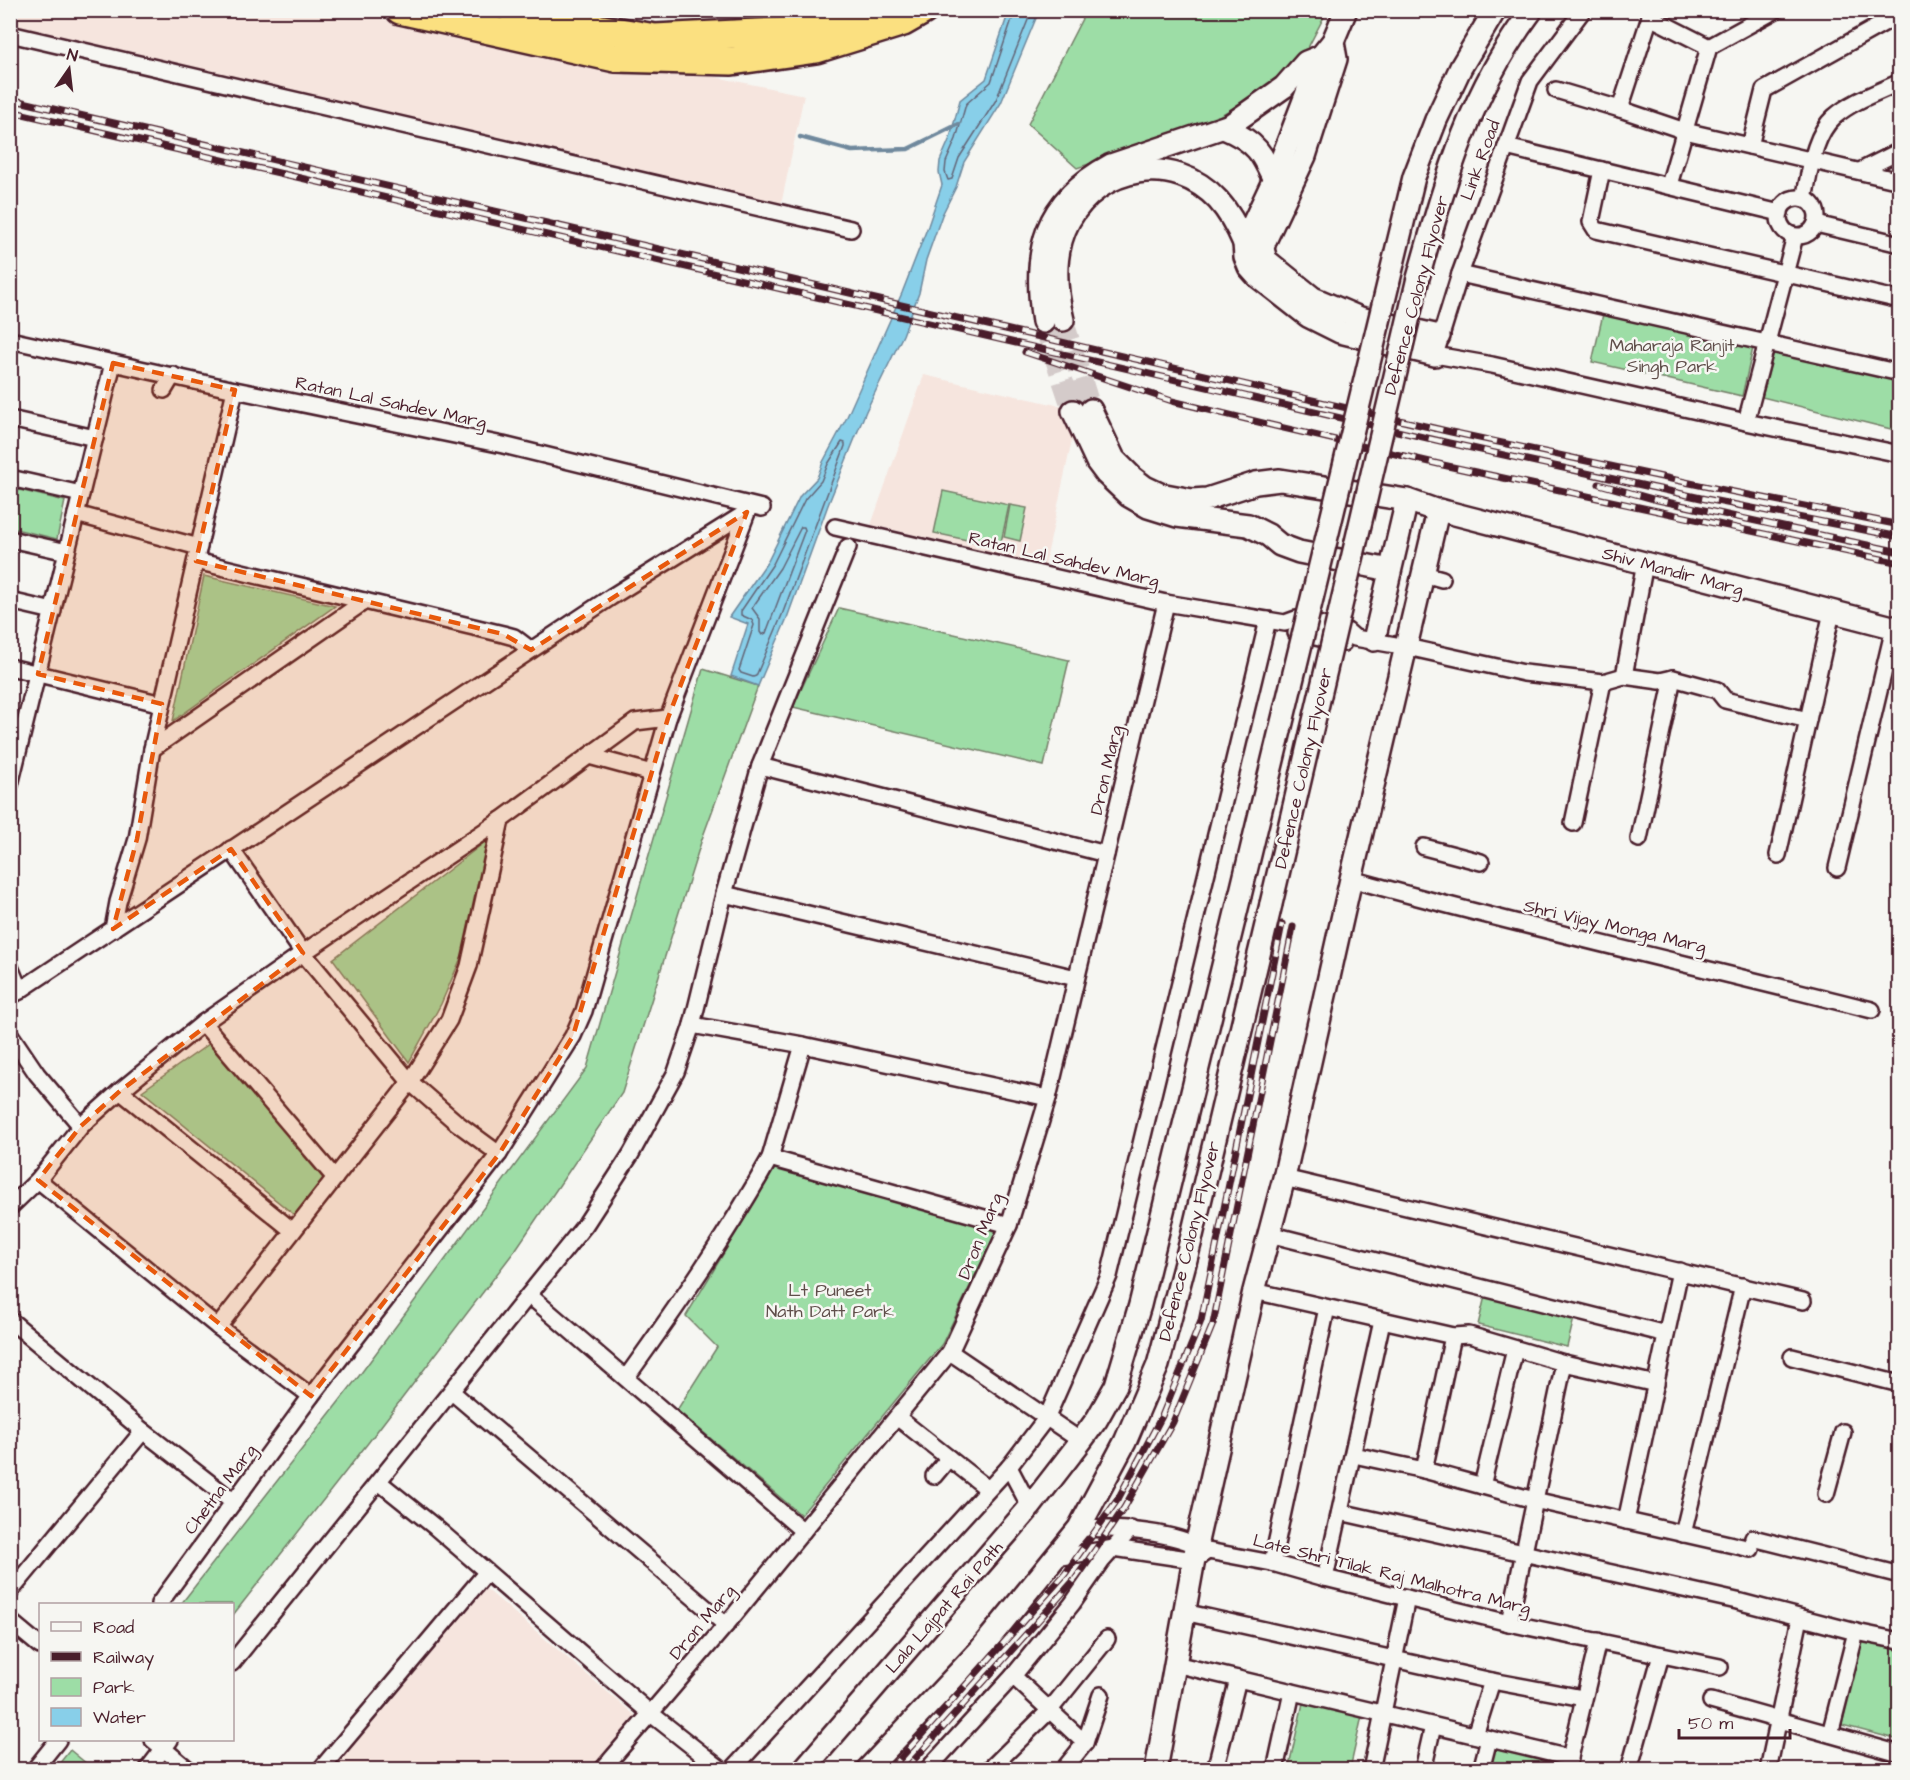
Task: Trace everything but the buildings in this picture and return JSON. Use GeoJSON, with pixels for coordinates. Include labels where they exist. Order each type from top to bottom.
{"type":"FeatureCollection","features":[{"type":"Feature","properties":{"kind":"highway"},"geometry":{"type":"LineString","coordinates":[[400,10],[615,58],[732,61],[816,49],[903,22],[924,10]]}},
{"type":"Feature","properties":{"kind":"highway"},"geometry":{"type":"LineString","coordinates":[[512,10],[579,25],[655,38],[794,31],[872,10]]}},
{"type":"Feature","properties":{"kind":"street"},"geometry":{"type":"LineString","coordinates":[[1346,10],[1330,52],[1244,243],[1243,250],[1249,267],[1257,276],[1308,316],[1340,332],[1437,346]]}},
{"type":"Feature","properties":{"kind":"street","name":"Defence Colony Flyover"},"geometry":{"type":"LineString","coordinates":[[1082,1442],[1116,1385],[1140,1305],[1414,177],[1436,120],[1461,67],[1495,10]]}},
{"type":"Feature","properties":{"kind":"street","name":"Defence Colony Flyover"},"geometry":{"type":"LineString","coordinates":[[1079,1528],[1125,1442],[1158,1365],[1223,1106],[1418,278],[1445,184],[1464,130],[1485,83],[1515,33],[1532,10]]}},
{"type":"Feature","properties":{"kind":"street","name":"Link Road"},"geometry":{"type":"LineString","coordinates":[[1437,346],[1460,274],[1530,81],[1584,10]]}},
{"type":"Feature","properties":{"kind":"street"},"geometry":{"type":"LineString","coordinates":[[1670,186],[1709,47],[1776,10]]}},
{"type":"Feature","properties":{"kind":"street"},"geometry":{"type":"LineString","coordinates":[[1620,109],[1652,13],[1709,47]]}},
{"type":"Feature","properties":{"kind":"street"},"geometry":{"type":"LineString","coordinates":[[1750,146],[1764,90],[1899,14]]}},
{"type":"Feature","properties":{"kind":"street"},"geometry":{"type":"LineString","coordinates":[[10,34],[851,229]]}},
{"type":"Feature","properties":{"kind":"street"},"geometry":{"type":"LineString","coordinates":[[1244,243],[1217,198],[1193,182],[1170,172],[1145,170],[1110,180],[1087,197],[1069,222],[1059,253],[1053,321],[1039,285],[1042,245],[1048,226],[1065,199],[1093,175],[1111,165],[1224,128],[1284,87],[1306,62],[1330,52]]}},
{"type":"Feature","properties":{"kind":"street"},"geometry":{"type":"LineString","coordinates":[[1330,52],[1305,156],[1264,241],[1264,256],[1270,264],[1313,298],[1360,318],[1492,365],[1899,454]]}},
{"type":"Feature","properties":{"kind":"street"},"geometry":{"type":"LineString","coordinates":[[1804,199],[1818,141],[1825,128],[1834,117],[1848,107],[1899,82]]}},
{"type":"Feature","properties":{"kind":"street"},"geometry":{"type":"LineString","coordinates":[[1557,90],[1685,131],[1899,181]]}},
{"type":"Feature","properties":{"kind":"street"},"geometry":{"type":"LineString","coordinates":[[1224,128],[1240,135],[1263,155],[1284,201]]}},
{"type":"Feature","properties":{"kind":"street"},"geometry":{"type":"LineString","coordinates":[[1506,147],[1780,213]]}},
{"type":"Feature","properties":{"kind":"street"},"geometry":{"type":"LineString","coordinates":[[1860,171],[1899,151]]}},
{"type":"Feature","properties":{"kind":"street"},"geometry":{"type":"LineString","coordinates":[[1602,170],[1591,222],[1596,230],[1899,300]]}},
{"type":"Feature","properties":{"kind":"street"},"geometry":{"type":"LineString","coordinates":[[1793,198],[1804,199],[1815,208],[1816,224],[1806,234],[1795,236],[1781,226],[1780,213],[1787,201],[1793,198]]}},
{"type":"Feature","properties":{"kind":"street"},"geometry":{"type":"LineString","coordinates":[[1816,224],[1899,244]]}},
{"type":"Feature","properties":{"kind":"street"},"geometry":{"type":"LineString","coordinates":[[1746,422],[1795,236]]}},
{"type":"Feature","properties":{"kind":"street"},"geometry":{"type":"LineString","coordinates":[[1460,274],[1899,373]]}},
{"type":"Feature","properties":{"kind":"street","name":"Ratan Lal Sahdev Marg"},"geometry":{"type":"LineString","coordinates":[[10,340],[236,390],[503,445],[752,510]]}},
{"type":"Feature","properties":{"kind":"street"},"geometry":{"type":"LineString","coordinates":[[10,785],[113,363]]}},
{"type":"Feature","properties":{"kind":"street"},"geometry":{"type":"LineString","coordinates":[[164,390],[173,375]]}},
{"type":"Feature","properties":{"kind":"street"},"geometry":{"type":"LineString","coordinates":[[113,929],[118,902],[137,839],[152,749],[236,390]]}},
{"type":"Feature","properties":{"kind":"street","name":"Shiv Mandir Marg"},"geometry":{"type":"LineString","coordinates":[[1389,575],[1299,552],[1280,545],[1268,535],[1248,525],[1177,516],[1148,507],[1129,496],[1097,462],[1082,410],[1121,467],[1145,487],[1160,494],[1192,500],[1207,499],[1256,483],[1280,480],[1407,500],[1443,512],[1896,629]]}},
{"type":"Feature","properties":{"kind":"street"},"geometry":{"type":"LineString","coordinates":[[10,419],[95,438]]}},
{"type":"Feature","properties":{"kind":"street"},"geometry":{"type":"LineString","coordinates":[[10,478],[81,494]]}},
{"type":"Feature","properties":{"kind":"street"},"geometry":{"type":"LineString","coordinates":[[1364,639],[1389,575],[1407,500]]}},
{"type":"Feature","properties":{"kind":"street"},"geometry":{"type":"LineString","coordinates":[[10,967],[15,994],[611,597],[752,510]]}},
{"type":"Feature","properties":{"kind":"street","name":"Chetna Marg"},"geometry":{"type":"LineString","coordinates":[[160,1603],[311,1396],[500,1154],[573,1036],[585,1011],[668,718],[752,510]]}},
{"type":"Feature","properties":{"kind":"street"},"geometry":{"type":"LineString","coordinates":[[1156,1770],[1184,1612],[1200,1552],[1254,1291],[1284,1178],[1351,879],[1407,647],[1429,580],[1443,512]]}},
{"type":"Feature","properties":{"kind":"street"},"geometry":{"type":"LineString","coordinates":[[76,514],[197,554],[365,601],[503,633],[531,650]]}},
{"type":"Feature","properties":{"kind":"street","name":"Ratan Lal Sahdev Marg"},"geometry":{"type":"LineString","coordinates":[[836,527],[1166,603],[1285,623],[1296,620],[1347,631],[1364,639],[1524,673],[1603,682]]}},
{"type":"Feature","properties":{"kind":"street"},"geometry":{"type":"LineString","coordinates":[[10,538],[67,552]]}},
{"type":"Feature","properties":{"kind":"street"},"geometry":{"type":"LineString","coordinates":[[234,1661],[379,1482],[418,1444],[452,1392],[585,1225],[631,1154],[676,1072],[692,1025],[724,894],[760,766],[848,548]]}},
{"type":"Feature","properties":{"kind":"street"},"geometry":{"type":"LineString","coordinates":[[1624,676],[1645,563]]}},
{"type":"Feature","properties":{"kind":"street"},"geometry":{"type":"LineString","coordinates":[[1389,575],[1394,592],[1407,596],[1414,594],[1429,580]]}},
{"type":"Feature","properties":{"kind":"street"},"geometry":{"type":"LineString","coordinates":[[152,749],[365,601]]}},
{"type":"Feature","properties":{"kind":"street"},"geometry":{"type":"LineString","coordinates":[[10,602],[53,611]]}},
{"type":"Feature","properties":{"kind":"street","name":"Dron Marg"},"geometry":{"type":"LineString","coordinates":[[602,1770],[726,1625],[950,1352],[1009,1225],[1048,1098],[1166,603]]}},
{"type":"Feature","properties":{"kind":"street"},"geometry":{"type":"LineString","coordinates":[[1778,855],[1832,612]]}},
{"type":"Feature","properties":{"kind":"street"},"geometry":{"type":"LineString","coordinates":[[732,1770],[1009,1467],[1047,1417],[1109,1276],[1269,620]]}},
{"type":"Feature","properties":{"kind":"street"},"geometry":{"type":"LineString","coordinates":[[1837,868],[1896,629]]}},
{"type":"Feature","properties":{"kind":"street"},"geometry":{"type":"LineString","coordinates":[[10,667],[162,704]]}},
{"type":"Feature","properties":{"kind":"street"},"geometry":{"type":"LineString","coordinates":[[1573,823],[1603,682],[1624,676],[1660,681],[1673,678],[1717,690],[1725,700],[1808,720]]}},
{"type":"Feature","properties":{"kind":"street"},"geometry":{"type":"LineString","coordinates":[[1639,839],[1673,678]]}},
{"type":"Feature","properties":{"kind":"street"},"geometry":{"type":"LineString","coordinates":[[10,1206],[38,1180],[81,1126],[203,1023],[303,952],[501,820],[635,722],[668,718]]}},
{"type":"Feature","properties":{"kind":"street"},"geometry":{"type":"LineString","coordinates":[[589,756],[652,773]]}},
{"type":"Feature","properties":{"kind":"street"},"geometry":{"type":"LineString","coordinates":[[760,766],[1106,854]]}},
{"type":"Feature","properties":{"kind":"street"},"geometry":{"type":"LineString","coordinates":[[218,1327],[410,1082],[449,1020],[469,966],[501,820]]}},
{"type":"Feature","properties":{"kind":"street"},"geometry":{"type":"LineString","coordinates":[[1424,847],[1481,862]]}},
{"type":"Feature","properties":{"kind":"street"},"geometry":{"type":"LineString","coordinates":[[231,849],[303,952],[410,1082],[457,1123],[500,1154]]}},
{"type":"Feature","properties":{"kind":"street","name":"Shri Vijay Monga Marg"},"geometry":{"type":"LineString","coordinates":[[1351,879],[1471,912],[1872,1010]]}},
{"type":"Feature","properties":{"kind":"street"},"geometry":{"type":"LineString","coordinates":[[724,894],[1076,978]]}},
{"type":"Feature","properties":{"kind":"street"},"geometry":{"type":"LineString","coordinates":[[203,1023],[335,1178]]}},
{"type":"Feature","properties":{"kind":"street"},"geometry":{"type":"LineString","coordinates":[[692,1025],[802,1045],[1048,1098]]}},
{"type":"Feature","properties":{"kind":"street"},"geometry":{"type":"LineString","coordinates":[[10,1034],[37,1074],[81,1126]]}},
{"type":"Feature","properties":{"kind":"street"},"geometry":{"type":"LineString","coordinates":[[626,1378],[692,1285],[749,1196],[770,1158],[802,1045]]}},
{"type":"Feature","properties":{"kind":"street"},"geometry":{"type":"LineString","coordinates":[[120,1091],[294,1231]]}},
{"type":"Feature","properties":{"kind":"street"},"geometry":{"type":"LineString","coordinates":[[770,1158],[1009,1225]]}},
{"type":"Feature","properties":{"kind":"street"},"geometry":{"type":"LineString","coordinates":[[1284,1178],[1803,1301]]}},
{"type":"Feature","properties":{"kind":"street"},"geometry":{"type":"LineString","coordinates":[[38,1180],[218,1327],[311,1396]]}},
{"type":"Feature","properties":{"kind":"street"},"geometry":{"type":"LineString","coordinates":[[1269,1234],[1666,1334]]}},
{"type":"Feature","properties":{"kind":"street"},"geometry":{"type":"LineString","coordinates":[[1626,1521],[1680,1271]]}},
{"type":"Feature","properties":{"kind":"street"},"geometry":{"type":"LineString","coordinates":[[1683,1534],[1743,1286]]}},
{"type":"Feature","properties":{"kind":"street"},"geometry":{"type":"LineString","coordinates":[[1254,1291],[1454,1336],[1469,1335],[1564,1363],[1656,1384]]}},
{"type":"Feature","properties":{"kind":"street"},"geometry":{"type":"LineString","coordinates":[[529,1295],[803,1531]]}},
{"type":"Feature","properties":{"kind":"street"},"geometry":{"type":"LineString","coordinates":[[1272,1563],[1327,1308]]}},
{"type":"Feature","properties":{"kind":"street"},"geometry":{"type":"LineString","coordinates":[[10,1320],[143,1431],[234,1502]]}},
{"type":"Feature","properties":{"kind":"street"},"geometry":{"type":"LineString","coordinates":[[1325,1578],[1382,1321]]}},
{"type":"Feature","properties":{"kind":"street"},"geometry":{"type":"LineString","coordinates":[[1424,1470],[1454,1336]]}},
{"type":"Feature","properties":{"kind":"street"},"geometry":{"type":"LineString","coordinates":[[1482,1486],[1515,1349]]}},
{"type":"Feature","properties":{"kind":"street"},"geometry":{"type":"LineString","coordinates":[[950,1352],[1082,1442]]}},
{"type":"Feature","properties":{"kind":"street"},"geometry":{"type":"LineString","coordinates":[[1791,1357],[1899,1384]]}},
{"type":"Feature","properties":{"kind":"street"},"geometry":{"type":"LineString","coordinates":[[1509,1623],[1564,1363]]}},
{"type":"Feature","properties":{"kind":"street"},"geometry":{"type":"LineString","coordinates":[[452,1392],[726,1625]]}},
{"type":"Feature","properties":{"kind":"street"},"geometry":{"type":"LineString","coordinates":[[897,1417],[988,1489]]}},
{"type":"Feature","properties":{"kind":"street"},"geometry":{"type":"LineString","coordinates":[[10,1592],[143,1431]]}},
{"type":"Feature","properties":{"kind":"street"},"geometry":{"type":"LineString","coordinates":[[1826,1494],[1843,1432]]}},
{"type":"Feature","properties":{"kind":"street","name":"Lala Lajpat Rai Path"},"geometry":{"type":"LineString","coordinates":[[803,1770],[1030,1507],[1082,1442]]}},
{"type":"Feature","properties":{"kind":"street"},"geometry":{"type":"LineString","coordinates":[[1354,1455],[1683,1534],[1752,1544],[1899,1575]]}},
{"type":"Feature","properties":{"kind":"street"},"geometry":{"type":"LineString","coordinates":[[934,1476],[949,1458]]}},
{"type":"Feature","properties":{"kind":"street"},"geometry":{"type":"LineString","coordinates":[[1009,1467],[1030,1507]]}},
{"type":"Feature","properties":{"kind":"street"},"geometry":{"type":"LineString","coordinates":[[379,1482],[435,1527],[650,1713],[722,1770]]}},
{"type":"Feature","properties":{"kind":"street"},"geometry":{"type":"LineString","coordinates":[[1340,1512],[1737,1601],[1899,1641]]}},
{"type":"Feature","properties":{"kind":"street"},"geometry":{"type":"LineString","coordinates":[[867,1770],[979,1651],[1079,1528],[1131,1529],[1200,1552]]}},
{"type":"Feature","properties":{"kind":"street"},"geometry":{"type":"LineString","coordinates":[[928,1769],[1013,1676],[1072,1605],[1102,1561],[1131,1529]]}},
{"type":"Feature","properties":{"kind":"street","name":"Late Shri Tilak Raj Malhotra Marg"},"geometry":{"type":"LineString","coordinates":[[1055,1558],[1114,1548],[1200,1552],[1272,1563],[1509,1623],[1719,1667]]}},
{"type":"Feature","properties":{"kind":"street"},"geometry":{"type":"LineString","coordinates":[[320,1770],[486,1573]]}},
{"type":"Feature","properties":{"kind":"street"},"geometry":{"type":"LineString","coordinates":[[1371,1770],[1407,1598]]}},
{"type":"Feature","properties":{"kind":"street"},"geometry":{"type":"LineString","coordinates":[[1184,1612],[1492,1681],[1583,1698]]}},
{"type":"Feature","properties":{"kind":"street"},"geometry":{"type":"LineString","coordinates":[[1768,1770],[1800,1618]]}},
{"type":"Feature","properties":{"kind":"street"},"geometry":{"type":"LineString","coordinates":[[10,1621],[39,1645]]}},
{"type":"Feature","properties":{"kind":"street"},"geometry":{"type":"LineString","coordinates":[[1830,1734],[1856,1632]]}},
{"type":"Feature","properties":{"kind":"street"},"geometry":{"type":"LineString","coordinates":[[989,1770],[1049,1711],[1107,1639]]}},
{"type":"Feature","properties":{"kind":"street"},"geometry":{"type":"LineString","coordinates":[[1174,1664],[1482,1737],[1569,1764],[1598,1641]]}},
{"type":"Feature","properties":{"kind":"street"},"geometry":{"type":"LineString","coordinates":[[1629,1770],[1661,1655]]}},
{"type":"Feature","properties":{"kind":"street"},"geometry":{"type":"LineString","coordinates":[[1013,1676],[1085,1743]]}},
{"type":"Feature","properties":{"kind":"street"},"geometry":{"type":"LineString","coordinates":[[1215,1770],[1238,1679]]}},
{"type":"Feature","properties":{"kind":"street"},"geometry":{"type":"LineString","coordinates":[[1481,1770],[1482,1737],[1492,1681]]}},
{"type":"Feature","properties":{"kind":"street"},"geometry":{"type":"LineString","coordinates":[[1275,1770],[1292,1692]]}},
{"type":"Feature","properties":{"kind":"street"},"geometry":{"type":"LineString","coordinates":[[1077,1770],[1101,1695]]}},
{"type":"Feature","properties":{"kind":"street"},"geometry":{"type":"LineString","coordinates":[[1711,1701],[1778,1718],[1899,1754]]}},
{"type":"Feature","properties":{"kind":"street"},"geometry":{"type":"LineString","coordinates":[[1423,1770],[1433,1726]]}},
{"type":"Feature","properties":{"kind":"street"},"geometry":{"type":"LineString","coordinates":[[34,1770],[57,1741]]}},
{"type":"Feature","properties":{"kind":"street"},"geometry":{"type":"LineString","coordinates":[[147,1770],[162,1742],[189,1770]]}},
{"type":"Feature","properties":{"kind":"street"},"geometry":{"type":"LineString","coordinates":[[1063,1770],[1085,1743]]}},
{"type":"Feature","properties":{"kind":"highlighted area"},"geometry":{"type":"Polygon","coordinates":[[[113,363],[235,390],[196,561],[503,634],[531,650],[747,512],[668,718],[573,1036],[499,1154],[311,1396],[38,1180],[81,1126],[120,1091],[303,953],[231,849],[113,929],[137,839],[162,704],[38,674],[113,363]]]}},
{"type":"Feature","properties":{"kind":"shaded area"},"geometry":{"type":"Polygon","coordinates":[[[11,11],[347,11],[474,39],[475,28],[804,95],[781,205],[11,28],[11,11]]]}},
{"type":"Feature","properties":{"kind":"shaded area"},"geometry":{"type":"Polygon","coordinates":[[[924,375],[1065,407],[1074,431],[1045,565],[871,525],[924,375]]]}},
{"type":"Feature","properties":{"kind":"shaded area"},"geometry":{"type":"Polygon","coordinates":[[[484,1587],[637,1717],[593,1769],[328,1770],[484,1587]]]}},
{"type":"Feature","properties":{"kind":"green space"},"geometry":{"type":"Polygon","coordinates":[[[1086,11],[1327,11],[1300,63],[1261,92],[1200,127],[1077,168],[1028,124],[1086,11]]]}},
{"type":"Feature","properties":{"kind":"green space","name":"Maharaja Ranjit Singh Park"},"geometry":{"type":"Polygon","coordinates":[[[1603,314],[1753,348],[1742,396],[1592,362],[1603,314]]]}},
{"type":"Feature","properties":{"kind":"green space"},"geometry":{"type":"Polygon","coordinates":[[[1774,350],[1899,380],[1899,431],[1762,397],[1774,350]]]}},
{"type":"Feature","properties":{"kind":"green space"},"geometry":{"type":"Polygon","coordinates":[[[11,488],[65,501],[57,539],[11,528],[11,488]]]}},
{"type":"Feature","properties":{"kind":"green space"},"geometry":{"type":"Polygon","coordinates":[[[943,491],[1009,505],[1000,547],[934,533],[943,491]]]}},
{"type":"Feature","properties":{"kind":"green space"},"geometry":{"type":"Polygon","coordinates":[[[1010,505],[1027,508],[1020,541],[1004,537],[1010,505]]]}},
{"type":"Feature","properties":{"kind":"green space"},"geometry":{"type":"Polygon","coordinates":[[[204,576],[335,606],[173,721],[204,576]]]}},
{"type":"Feature","properties":{"kind":"green space"},"geometry":{"type":"Polygon","coordinates":[[[839,608],[1069,660],[1044,766],[793,707],[839,608]]]}},
{"type":"Feature","properties":{"kind":"green space"},"geometry":{"type":"Polygon","coordinates":[[[703,669],[758,686],[702,839],[622,1093],[516,1249],[234,1614],[234,1603],[182,1603],[359,1376],[587,1068],[703,669]]]}},
{"type":"Feature","properties":{"kind":"green space"},"geometry":{"type":"Polygon","coordinates":[[[489,839],[464,951],[441,1004],[409,1062],[333,959],[489,839]]]}},
{"type":"Feature","properties":{"kind":"green space"},"geometry":{"type":"Polygon","coordinates":[[[209,1044],[327,1179],[298,1218],[142,1091],[209,1044]]]}},
{"type":"Feature","properties":{"kind":"green space","name":"Lt Puneet Nath Datt Park"},"geometry":{"type":"Polygon","coordinates":[[[778,1163],[998,1228],[942,1344],[801,1515],[677,1410],[717,1347],[686,1316],[778,1163]]]}},
{"type":"Feature","properties":{"kind":"green space"},"geometry":{"type":"Polygon","coordinates":[[[1486,1292],[1575,1314],[1567,1347],[1478,1325],[1486,1292]]]}},
{"type":"Feature","properties":{"kind":"green space"},"geometry":{"type":"Polygon","coordinates":[[[1860,1641],[1899,1650],[1899,1740],[1842,1725],[1860,1641]]]}},
{"type":"Feature","properties":{"kind":"green space"},"geometry":{"type":"Polygon","coordinates":[[[1303,1703],[1362,1716],[1350,1769],[1288,1770],[1303,1703]]]}},
{"type":"Feature","properties":{"kind":"green space"},"geometry":{"type":"Polygon","coordinates":[[[1493,1747],[1560,1763],[1559,1769],[1488,1770],[1493,1747]]]}},
{"type":"Feature","properties":{"kind":"green space"},"geometry":{"type":"Polygon","coordinates":[[[70,1750],[93,1769],[55,1769],[70,1750]]]}},
{"type":"Feature","properties":{"kind":"water"},"geometry":{"type":"Polygon","coordinates":[[[1009,11],[1039,11],[1001,103],[964,162],[926,260],[919,293],[903,335],[866,411],[828,505],[787,618],[758,686],[731,676],[748,624],[729,617],[768,561],[800,496],[817,478],[846,419],[902,293],[928,226],[942,185],[939,172],[940,161],[950,138],[960,100],[986,79],[1009,11]]]}},
{"type":"Feature","properties":{"kind":"waterway"},"geometry":{"type":"LineString","coordinates":[[800,137],[852,151],[908,149],[959,124]]}},
{"type":"Feature","properties":{"kind":"tunnel"},"geometry":{"type":"LineString","coordinates":[[1063,320],[1091,410]]}},
{"type":"Feature","properties":{"kind":"tunnel"},"geometry":{"type":"LineString","coordinates":[[1043,322],[1073,411]]}},
{"type":"Feature","properties":{"kind":"railway"},"geometry":{"type":"LineString","coordinates":[[10,99],[1451,432],[1900,525]]}},
{"type":"Feature","properties":{"kind":"railway"},"geometry":{"type":"LineString","coordinates":[[10,111],[1449,443],[1701,498],[1900,537]]}},
{"type":"Feature","properties":{"kind":"railway"},"geometry":{"type":"LineString","coordinates":[[1025,352],[1172,401],[1275,426],[1443,465],[1900,563]]}},
{"type":"Feature","properties":{"kind":"railway"},"geometry":{"type":"LineString","coordinates":[[1599,484],[1653,499],[1900,552]]}},
{"type":"Feature","properties":{"kind":"railway"},"geometry":{"type":"LineString","coordinates":[[890,1770],[1065,1574],[1118,1499],[1162,1416],[1201,1321],[1282,924]]}},
{"type":"Feature","properties":{"kind":"railway"},"geometry":{"type":"LineString","coordinates":[[905,1770],[1076,1578],[1124,1508],[1173,1422],[1213,1324],[1293,927]]}}]}
